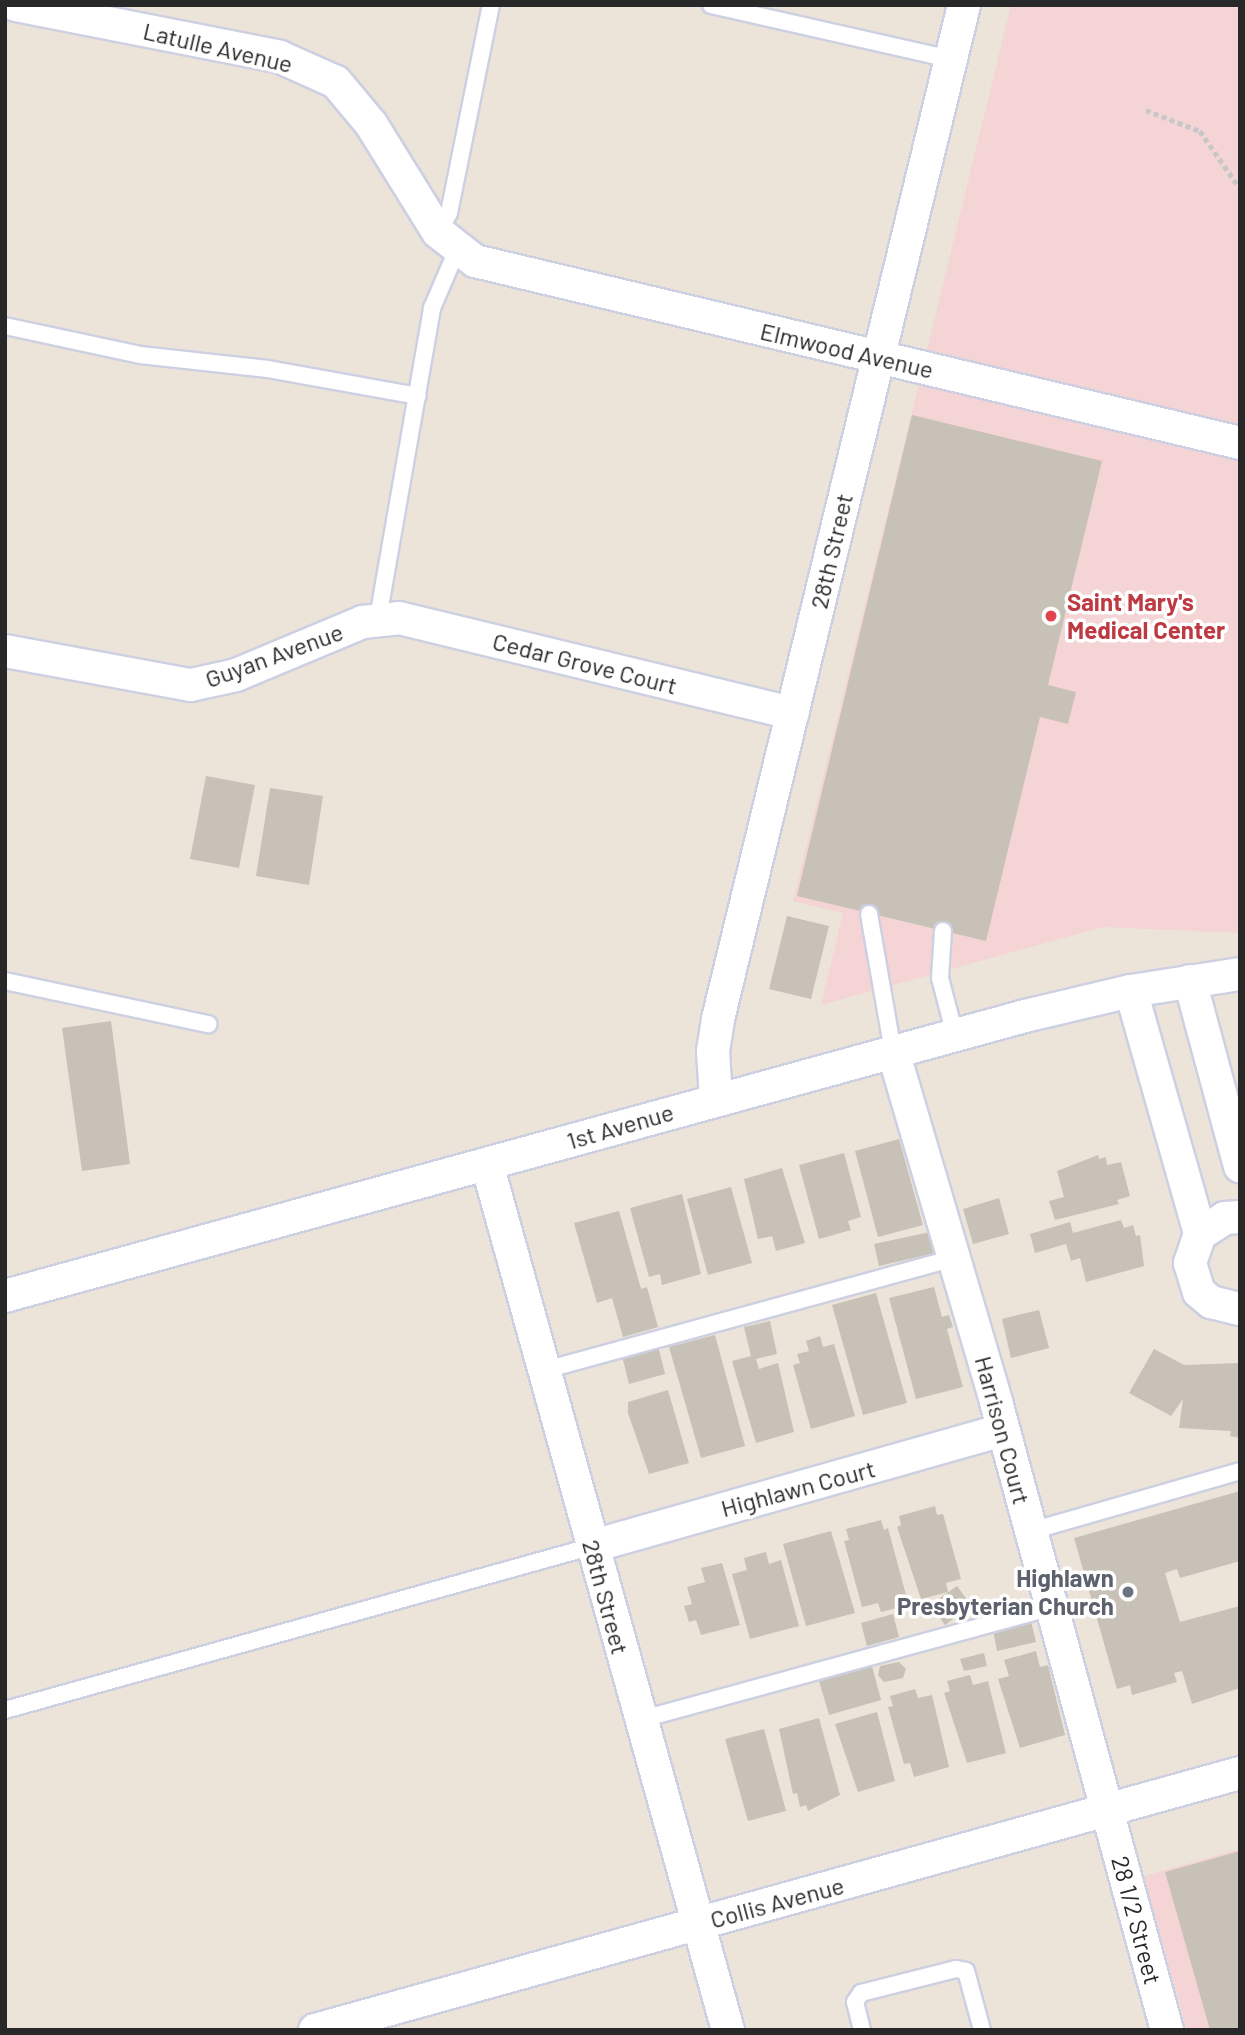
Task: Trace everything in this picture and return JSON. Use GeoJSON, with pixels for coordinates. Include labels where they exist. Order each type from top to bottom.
{"type":"FeatureCollection","features":[{"type":"Feature","properties":{"kind":"street","name":"Latulle Avenue"},"geometry":{"type":"LineString","coordinates":[[16,5],[281,57],[336,82],[365,117],[447,241]]}},
{"type":"Feature","properties":{"kind":"street","name":"28th Street"},"geometry":{"type":"LineString","coordinates":[[716,1099],[713,1051],[718,1019],[964,5]]}},
{"type":"Feature","properties":{"kind":"street","name":"Elmwood Avenue"},"geometry":{"type":"LineString","coordinates":[[447,241],[494,267],[1240,443]]}},
{"type":"Feature","properties":{"kind":"street","name":"Cedar Grove Court"},"geometry":{"type":"LineString","coordinates":[[377,618],[421,622],[793,713]]}},
{"type":"Feature","properties":{"kind":"street","name":"Guyan Avenue"},"geometry":{"type":"LineString","coordinates":[[5,651],[191,685],[236,675],[377,618]]}},
{"type":"Feature","properties":{"kind":"street","name":"1st Avenue"},"geometry":{"type":"LineString","coordinates":[[5,1296],[955,1035],[1131,991],[1240,974]]}},
{"type":"Feature","properties":{"kind":"street"},"geometry":{"type":"LineString","coordinates":[[1190,981],[1240,1166]]}},
{"type":"Feature","properties":{"kind":"street"},"geometry":{"type":"LineString","coordinates":[[1131,991],[1200,1234],[1190,1263],[1199,1292],[1224,1308],[1240,1310]]}},
{"type":"Feature","properties":{"kind":"street","name":"Harrison Court"},"geometry":{"type":"LineString","coordinates":[[894,1051],[1108,1810]]}},
{"type":"Feature","properties":{"kind":"street","name":"28th Street"},"geometry":{"type":"LineString","coordinates":[[486,1164],[545,1370],[639,1720],[728,2030]]}},
{"type":"Feature","properties":{"kind":"street"},"geometry":{"type":"LineString","coordinates":[[1200,1234],[1225,1218],[1240,1217]]}},
{"type":"Feature","properties":{"kind":"street","name":"Highlawn Court"},"geometry":{"type":"LineString","coordinates":[[593,1546],[1003,1430]]}},
{"type":"Feature","properties":{"kind":"street","name":"Collis Avenue"},"geometry":{"type":"LineString","coordinates":[[315,2030],[1240,1773]]}},
{"type":"Feature","properties":{"kind":"street","name":"28 1/2 Street"},"geometry":{"type":"LineString","coordinates":[[1108,1810],[1167,2030]]}},
{"type":"Feature","properties":{"kind":"lane"},"geometry":{"type":"LineString","coordinates":[[377,618],[395,500],[418,396],[432,307],[491,5]]}},
{"type":"Feature","properties":{"kind":"lane"},"geometry":{"type":"LineString","coordinates":[[710,5],[951,59]]}},
{"type":"Feature","properties":{"kind":"lane"},"geometry":{"type":"LineString","coordinates":[[5,326],[140,355],[268,369],[418,396]]}},
{"type":"Feature","properties":{"kind":"lane"},"geometry":{"type":"LineString","coordinates":[[869,914],[894,1051]]}},
{"type":"Feature","properties":{"kind":"lane"},"geometry":{"type":"LineString","coordinates":[[943,931],[940,978],[955,1035]]}},
{"type":"Feature","properties":{"kind":"lane"},"geometry":{"type":"LineString","coordinates":[[5,981],[208,1024]]}},
{"type":"Feature","properties":{"kind":"lane"},"geometry":{"type":"LineString","coordinates":[[545,1370],[954,1258]]}},
{"type":"Feature","properties":{"kind":"lane"},"geometry":{"type":"LineString","coordinates":[[1031,1531],[1240,1471]]}},
{"type":"Feature","properties":{"kind":"lane"},"geometry":{"type":"LineString","coordinates":[[5,1710],[593,1546]]}},
{"type":"Feature","properties":{"kind":"lane"},"geometry":{"type":"LineString","coordinates":[[639,1720],[1051,1607]]}},
{"type":"Feature","properties":{"kind":"lane"},"geometry":{"type":"LineString","coordinates":[[862,2030],[855,2002],[861,1993],[956,1969],[966,1971],[982,2030]]}},
{"type":"Feature","properties":{"kind":"path"},"geometry":{"type":"LineString","coordinates":[[1146,110],[1200,131],[1237,184]]}},
{"type":"Feature","properties":{"kind":"shaded area","name":"Saint Mary's Medical Center"},"geometry":{"type":"Polygon","coordinates":[[[1011,5],[1240,5],[1240,933],[1103,927],[821,1005],[843,913],[793,901],[1011,5]]]}},
{"type":"Feature","properties":{"kind":"shaded area"},"geometry":{"type":"Polygon","coordinates":[[[1240,1849],[1240,2030],[1187,2030],[1144,1876],[1240,1849]]]}},
{"type":"Feature","properties":{"kind":"building"},"geometry":{"type":"Polygon","coordinates":[[[912,415],[1102,461],[1048,685],[1076,692],[1068,724],[1040,717],[986,941],[797,896],[912,415]]]}},
{"type":"Feature","properties":{"kind":"building"},"geometry":{"type":"Polygon","coordinates":[[[206,776],[255,785],[239,868],[190,859],[206,776]]]}},
{"type":"Feature","properties":{"kind":"building"},"geometry":{"type":"Polygon","coordinates":[[[270,788],[323,796],[309,885],[256,876],[270,788]]]}},
{"type":"Feature","properties":{"kind":"building"},"geometry":{"type":"Polygon","coordinates":[[[787,916],[829,926],[811,999],[769,989],[787,916]]]}},
{"type":"Feature","properties":{"kind":"building"},"geometry":{"type":"Polygon","coordinates":[[[111,1021],[130,1164],[82,1171],[62,1028],[111,1021]]]}},
{"type":"Feature","properties":{"kind":"building"},"geometry":{"type":"Polygon","coordinates":[[[899,1139],[923,1225],[878,1237],[855,1151],[899,1139]]]}},
{"type":"Feature","properties":{"kind":"building"},"geometry":{"type":"Polygon","coordinates":[[[844,1153],[861,1217],[848,1221],[851,1230],[819,1239],[799,1165],[844,1153]]]}},
{"type":"Feature","properties":{"kind":"building"},"geometry":{"type":"Polygon","coordinates":[[[1098,1155],[1099,1159],[1106,1157],[1107,1165],[1121,1162],[1130,1196],[1117,1200],[1119,1204],[1055,1220],[1049,1201],[1064,1197],[1057,1171],[1098,1155]]]}},
{"type":"Feature","properties":{"kind":"building"},"geometry":{"type":"Polygon","coordinates":[[[782,1168],[805,1243],[776,1251],[772,1236],[758,1239],[744,1179],[782,1168]]]}},
{"type":"Feature","properties":{"kind":"building"},"geometry":{"type":"Polygon","coordinates":[[[731,1187],[752,1263],[708,1275],[687,1199],[731,1187]]]}},
{"type":"Feature","properties":{"kind":"building"},"geometry":{"type":"Polygon","coordinates":[[[682,1194],[701,1274],[662,1285],[660,1274],[649,1277],[630,1208],[682,1194]]]}},
{"type":"Feature","properties":{"kind":"building"},"geometry":{"type":"Polygon","coordinates":[[[999,1198],[1009,1234],[973,1244],[963,1209],[999,1198]]]}},
{"type":"Feature","properties":{"kind":"building"},"geometry":{"type":"Polygon","coordinates":[[[619,1211],[641,1289],[647,1287],[658,1327],[623,1337],[612,1298],[597,1303],[574,1223],[619,1211]]]}},
{"type":"Feature","properties":{"kind":"building"},"geometry":{"type":"Polygon","coordinates":[[[1121,1220],[1124,1228],[1133,1225],[1136,1236],[1140,1235],[1144,1266],[1086,1282],[1080,1258],[1071,1261],[1066,1244],[1035,1253],[1030,1234],[1070,1222],[1073,1233],[1121,1220]]]}},
{"type":"Feature","properties":{"kind":"building"},"geometry":{"type":"Polygon","coordinates":[[[930,1232],[935,1253],[879,1266],[874,1244],[930,1232]]]}},
{"type":"Feature","properties":{"kind":"building"},"geometry":{"type":"Polygon","coordinates":[[[934,1287],[942,1317],[949,1315],[953,1327],[947,1329],[963,1387],[916,1399],[889,1298],[934,1287]]]}},
{"type":"Feature","properties":{"kind":"building"},"geometry":{"type":"Polygon","coordinates":[[[876,1293],[907,1403],[863,1415],[832,1305],[876,1293]]]}},
{"type":"Feature","properties":{"kind":"building"},"geometry":{"type":"Polygon","coordinates":[[[1039,1310],[1049,1348],[1011,1358],[1002,1319],[1039,1310]]]}},
{"type":"Feature","properties":{"kind":"building"},"geometry":{"type":"Polygon","coordinates":[[[770,1321],[777,1354],[756,1359],[759,1369],[778,1363],[794,1432],[756,1443],[732,1361],[751,1356],[744,1327],[770,1321]]]}},
{"type":"Feature","properties":{"kind":"building"},"geometry":{"type":"Polygon","coordinates":[[[715,1335],[745,1446],[701,1458],[669,1347],[715,1335]]]}},
{"type":"Feature","properties":{"kind":"building"},"geometry":{"type":"Polygon","coordinates":[[[820,1336],[823,1347],[834,1344],[855,1416],[811,1429],[793,1365],[800,1363],[797,1354],[809,1351],[806,1341],[820,1336]]]}},
{"type":"Feature","properties":{"kind":"building"},"geometry":{"type":"Polygon","coordinates":[[[658,1346],[665,1374],[629,1384],[622,1356],[658,1346]]]}},
{"type":"Feature","properties":{"kind":"building"},"geometry":{"type":"Polygon","coordinates":[[[1154,1349],[1184,1365],[1240,1363],[1240,1438],[1230,1436],[1231,1431],[1179,1428],[1183,1399],[1171,1416],[1129,1393],[1154,1349]]]}},
{"type":"Feature","properties":{"kind":"building"},"geometry":{"type":"Polygon","coordinates":[[[668,1390],[689,1463],[649,1474],[628,1413],[628,1402],[668,1390]]]}},
{"type":"Feature","properties":{"kind":"building","name":"Highlawn Presbyterian Church"},"geometry":{"type":"Polygon","coordinates":[[[1240,1491],[1240,1561],[1180,1578],[1177,1569],[1165,1573],[1180,1622],[1240,1606],[1240,1688],[1192,1704],[1182,1671],[1174,1673],[1177,1682],[1132,1695],[1130,1685],[1117,1689],[1074,1538],[1240,1491]]]}},
{"type":"Feature","properties":{"kind":"building"},"geometry":{"type":"Polygon","coordinates":[[[935,1506],[937,1515],[943,1514],[961,1579],[946,1583],[948,1592],[921,1599],[897,1527],[901,1525],[899,1516],[935,1506]]]}},
{"type":"Feature","properties":{"kind":"building"},"geometry":{"type":"Polygon","coordinates":[[[881,1520],[884,1530],[888,1528],[906,1595],[899,1597],[901,1607],[881,1612],[878,1603],[862,1607],[844,1541],[849,1540],[846,1529],[881,1520]]]}},
{"type":"Feature","properties":{"kind":"building"},"geometry":{"type":"Polygon","coordinates":[[[831,1531],[855,1613],[806,1626],[783,1544],[831,1531]]]}},
{"type":"Feature","properties":{"kind":"building"},"geometry":{"type":"Polygon","coordinates":[[[766,1552],[769,1564],[781,1560],[799,1626],[750,1639],[732,1574],[747,1570],[744,1558],[766,1552]]]}},
{"type":"Feature","properties":{"kind":"building"},"geometry":{"type":"Polygon","coordinates":[[[722,1563],[740,1625],[701,1635],[696,1620],[689,1622],[684,1606],[692,1604],[687,1587],[705,1582],[701,1568],[722,1563]]]}},
{"type":"Feature","properties":{"kind":"building"},"geometry":{"type":"Polygon","coordinates":[[[957,1586],[971,1605],[945,1625],[930,1605],[957,1586]]]}},
{"type":"Feature","properties":{"kind":"building"},"geometry":{"type":"Polygon","coordinates":[[[893,1614],[899,1637],[867,1646],[861,1623],[893,1614]]]}},
{"type":"Feature","properties":{"kind":"building"},"geometry":{"type":"Polygon","coordinates":[[[1031,1621],[1036,1642],[997,1651],[993,1630],[1031,1621]]]}},
{"type":"Feature","properties":{"kind":"building"},"geometry":{"type":"Polygon","coordinates":[[[1036,1651],[1040,1667],[1048,1665],[1065,1735],[1020,1748],[998,1679],[1009,1676],[1004,1660],[1036,1651]]]}},
{"type":"Feature","properties":{"kind":"building"},"geometry":{"type":"Polygon","coordinates":[[[984,1653],[987,1666],[964,1671],[960,1659],[984,1653]]]}},
{"type":"Feature","properties":{"kind":"building"},"geometry":{"type":"Polygon","coordinates":[[[899,1662],[906,1669],[903,1678],[884,1682],[878,1675],[880,1666],[899,1662]]]}},
{"type":"Feature","properties":{"kind":"building"},"geometry":{"type":"Polygon","coordinates":[[[872,1666],[881,1700],[829,1715],[819,1681],[872,1666]]]}},
{"type":"Feature","properties":{"kind":"building"},"geometry":{"type":"Polygon","coordinates":[[[970,1675],[973,1685],[988,1681],[1006,1753],[967,1763],[944,1693],[950,1691],[947,1681],[970,1675]]]}},
{"type":"Feature","properties":{"kind":"building"},"geometry":{"type":"Polygon","coordinates":[[[915,1689],[918,1698],[932,1695],[949,1767],[914,1777],[910,1763],[904,1764],[888,1707],[893,1706],[890,1696],[915,1689]]]}},
{"type":"Feature","properties":{"kind":"building"},"geometry":{"type":"Polygon","coordinates":[[[877,1712],[895,1781],[858,1792],[835,1724],[877,1712]]]}},
{"type":"Feature","properties":{"kind":"building"},"geometry":{"type":"Polygon","coordinates":[[[819,1718],[840,1795],[808,1811],[806,1805],[800,1807],[797,1793],[793,1794],[779,1729],[819,1718]]]}},
{"type":"Feature","properties":{"kind":"building"},"geometry":{"type":"Polygon","coordinates":[[[764,1729],[786,1811],[748,1821],[725,1739],[764,1729]]]}},
{"type":"Feature","properties":{"kind":"building"},"geometry":{"type":"Polygon","coordinates":[[[1240,1851],[1240,2030],[1210,2030],[1165,1872],[1240,1851]]]}},
{"type":"Feature","properties":{"kind":"place","name":"Saint Mary's Medical Center"},"geometry":{"type":"Point","coordinates":[1051,616]}},
{"type":"Feature","properties":{"kind":"place","name":"Highlawn Presbyterian Church"},"geometry":{"type":"Point","coordinates":[1128,1592]}}]}
